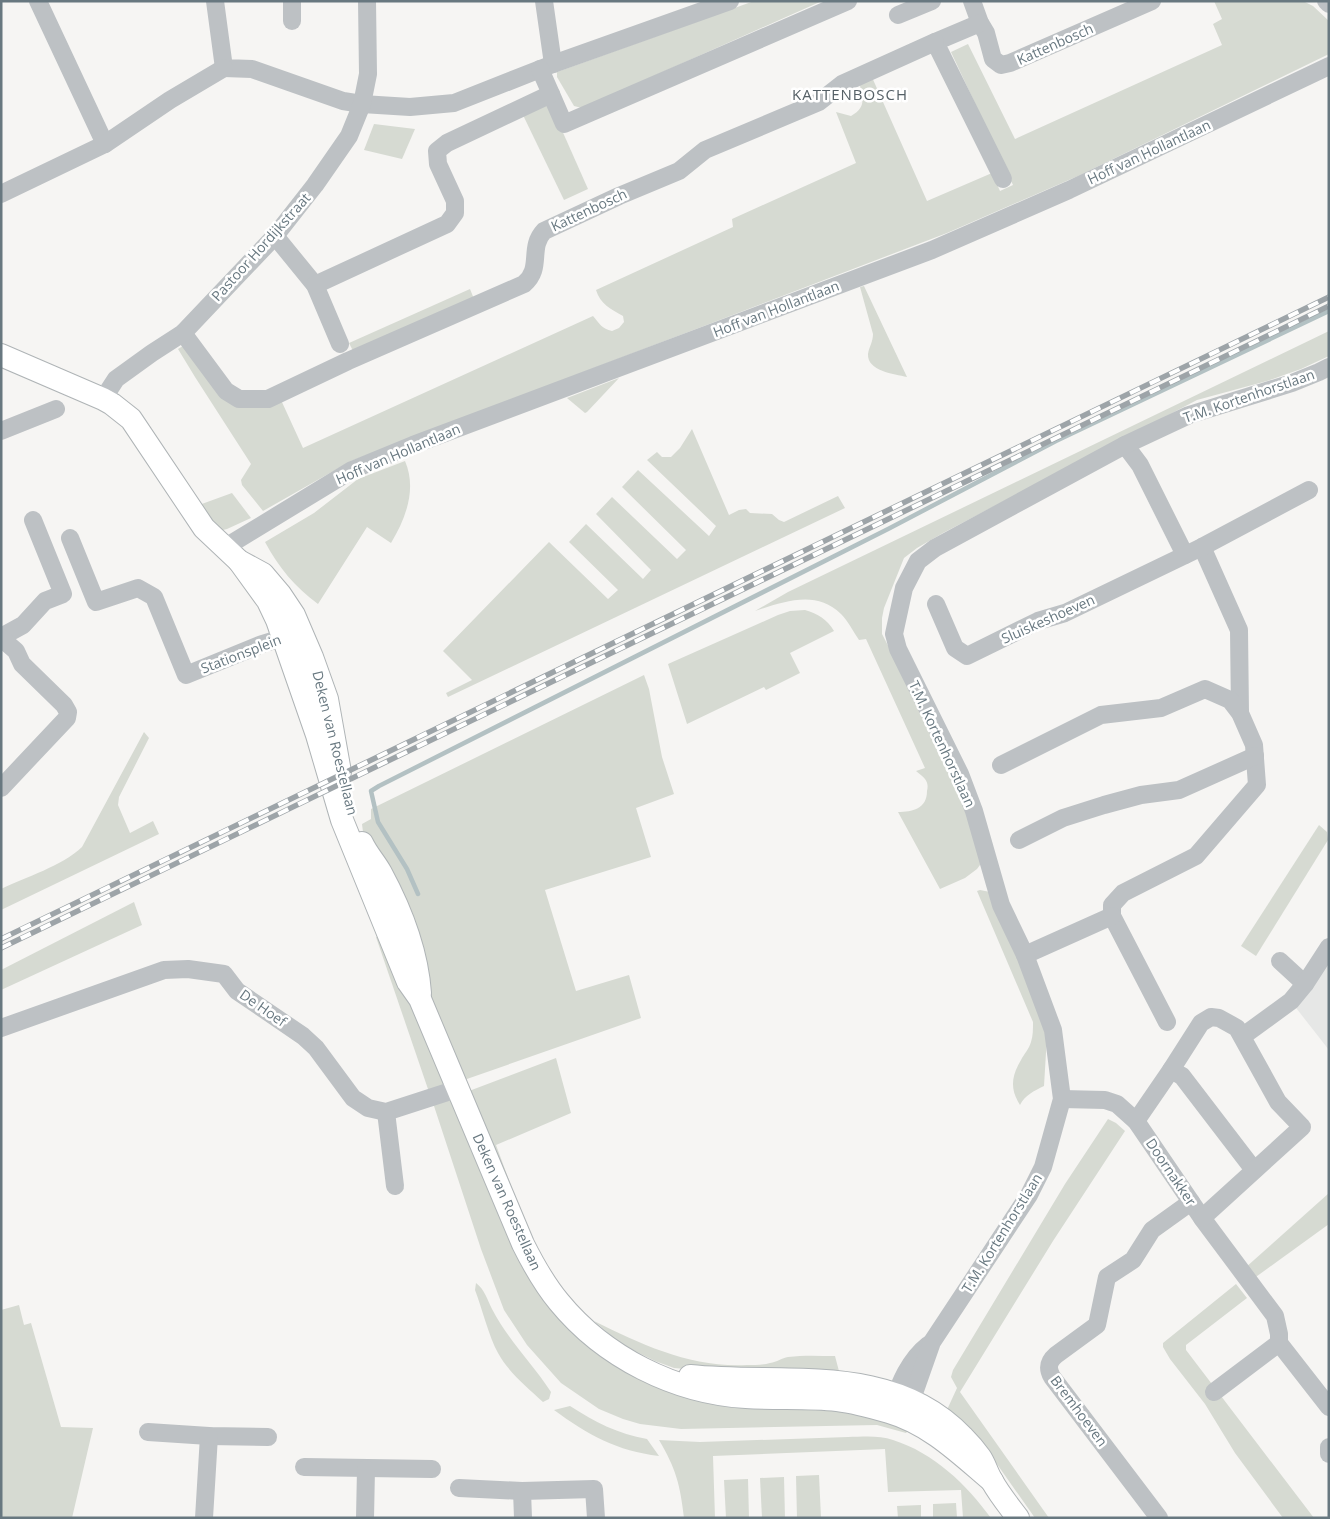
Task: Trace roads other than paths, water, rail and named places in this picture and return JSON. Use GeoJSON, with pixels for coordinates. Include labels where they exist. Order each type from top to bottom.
{"type":"FeatureCollection","features":[{"type":"Feature","properties":{"kind":"main road","name":"Deken van Roestellaan"},"geometry":{"type":"LineString","coordinates":[[1,355],[103,399],[131,419],[204,528],[231,555],[293,635],[317,735],[342,820],[408,982],[420,999],[523,1244],[558,1302],[589,1333],[612,1350],[669,1381],[697,1390],[746,1398],[838,1400],[901,1406],[925,1429],[954,1448],[992,1481],[1018,1518]]}},
{"type":"Feature","properties":{"kind":"street"},"geometry":{"type":"LineString","coordinates":[[38,1],[104,144]]}},
{"type":"Feature","properties":{"kind":"street"},"geometry":{"type":"LineString","coordinates":[[215,1],[224,68]]}},
{"type":"Feature","properties":{"kind":"street"},"geometry":{"type":"LineString","coordinates":[[292,1],[292,21]]}},
{"type":"Feature","properties":{"kind":"street","name":"Pastoor Hordijkstraat"},"geometry":{"type":"LineString","coordinates":[[103,399],[116,379],[183,333],[275,236],[315,185],[349,136],[362,104],[368,74],[367,1]]}},
{"type":"Feature","properties":{"kind":"street"},"geometry":{"type":"LineString","coordinates":[[544,1],[547,66],[551,94],[564,124],[848,1]]}},
{"type":"Feature","properties":{"kind":"street"},"geometry":{"type":"LineString","coordinates":[[898,15],[932,1]]}},
{"type":"Feature","properties":{"kind":"street","name":"Kattenbosch"},"geometry":{"type":"LineString","coordinates":[[972,1],[986,33],[993,60],[1000,65],[1010,63],[1152,1]]}},
{"type":"Feature","properties":{"kind":"street"},"geometry":{"type":"LineString","coordinates":[[1326,1],[1329,4]]}},
{"type":"Feature","properties":{"kind":"street"},"geometry":{"type":"LineString","coordinates":[[1,194],[104,144],[170,100],[224,68],[252,69],[343,101],[362,104],[410,107],[454,102],[724,2]]}},
{"type":"Feature","properties":{"kind":"street","name":"Kattenbosch"},"geometry":{"type":"LineString","coordinates":[[183,333],[226,391],[238,399],[268,399],[348,361],[524,284],[532,278],[536,244],[544,231],[619,196],[679,171],[705,150],[819,102],[842,84],[980,23]]}},
{"type":"Feature","properties":{"kind":"street"},"geometry":{"type":"LineString","coordinates":[[935,42],[1003,180]]}},
{"type":"Feature","properties":{"kind":"street","name":"Hoff van Hollantlaan"},"geometry":{"type":"LineString","coordinates":[[231,555],[352,470],[932,250],[1069,190],[1329,66]]}},
{"type":"Feature","properties":{"kind":"street"},"geometry":{"type":"LineString","coordinates":[[315,285],[447,224],[455,213],[455,201],[438,164],[438,151],[448,143],[551,94]]}},
{"type":"Feature","properties":{"kind":"street"},"geometry":{"type":"LineString","coordinates":[[275,236],[315,285],[340,344]]}},
{"type":"Feature","properties":{"kind":"street","name":"T.M. Kortenhorstlaan"},"geometry":{"type":"LineString","coordinates":[[901,1406],[932,1342],[1029,1195],[1043,1167],[1062,1099],[1053,1030],[1025,955],[1001,905],[974,812],[960,774],[898,649],[894,634],[904,588],[918,561],[935,548],[1125,445],[1189,415],[1222,403],[1292,383],[1329,367]]}},
{"type":"Feature","properties":{"kind":"street"},"geometry":{"type":"LineString","coordinates":[[1,431],[56,409]]}},
{"type":"Feature","properties":{"kind":"street"},"geometry":{"type":"LineString","coordinates":[[1125,445],[1140,464],[1185,555]]}},
{"type":"Feature","properties":{"kind":"street","name":"Sluiskeshoeven"},"geometry":{"type":"LineString","coordinates":[[936,604],[955,648],[967,656],[1038,621],[1065,613],[1202,548],[1309,490]]}},
{"type":"Feature","properties":{"kind":"street"},"geometry":{"type":"LineString","coordinates":[[1,788],[66,718],[68,712],[64,705],[22,664],[16,651],[1,637],[23,625],[45,601],[63,594],[33,520]]}},
{"type":"Feature","properties":{"kind":"street","name":"Stationsplein"},"geometry":{"type":"LineString","coordinates":[[70,538],[96,602],[138,588],[154,598],[186,675],[262,644],[293,635]]}},
{"type":"Feature","properties":{"kind":"street"},"geometry":{"type":"LineString","coordinates":[[1202,548],[1239,630],[1240,713]]}},
{"type":"Feature","properties":{"kind":"street"},"geometry":{"type":"LineString","coordinates":[[1001,765],[1101,715],[1162,708],[1205,689],[1230,700],[1240,713],[1254,745],[1257,784],[1196,856],[1122,893],[1112,905],[1112,916],[1167,1022]]}},
{"type":"Feature","properties":{"kind":"street"},"geometry":{"type":"LineString","coordinates":[[1019,840],[1063,818],[1104,805],[1141,795],[1179,790],[1255,756]]}},
{"type":"Feature","properties":{"kind":"street"},"geometry":{"type":"LineString","coordinates":[[1025,955],[1112,916]]}},
{"type":"Feature","properties":{"kind":"street"},"geometry":{"type":"LineString","coordinates":[[1243,1036],[1291,1001],[1305,984],[1329,947]]}},
{"type":"Feature","properties":{"kind":"street"},"geometry":{"type":"LineString","coordinates":[[1280,961],[1305,984]]}},
{"type":"Feature","properties":{"kind":"street","name":"De Hoef"},"geometry":{"type":"LineString","coordinates":[[1,1028],[164,970],[188,969],[224,974],[237,991],[303,1036],[316,1048],[353,1098],[368,1108],[386,1112]]}},
{"type":"Feature","properties":{"kind":"street"},"geometry":{"type":"LineString","coordinates":[[1136,1121],[1201,1023],[1211,1017],[1219,1018],[1237,1028],[1278,1102],[1302,1127],[1202,1218]]}},
{"type":"Feature","properties":{"kind":"street"},"geometry":{"type":"LineString","coordinates":[[1171,1070],[1182,1076],[1254,1170]]}},
{"type":"Feature","properties":{"kind":"street"},"geometry":{"type":"LineString","coordinates":[[396,1186],[386,1112],[457,1089]]}},
{"type":"Feature","properties":{"kind":"street","name":"Doornakker"},"geometry":{"type":"LineString","coordinates":[[1062,1099],[1105,1100],[1117,1104],[1136,1121],[1202,1218],[1275,1316],[1279,1343]]}},
{"type":"Feature","properties":{"kind":"street","name":"Bremhoeven"},"geometry":{"type":"LineString","coordinates":[[1159,1518],[1052,1377],[1049,1366],[1051,1360],[1056,1355],[1097,1325],[1107,1277],[1133,1260],[1152,1230],[1191,1202]]}},
{"type":"Feature","properties":{"kind":"street"},"geometry":{"type":"LineString","coordinates":[[1214,1392],[1279,1343],[1329,1407]]}},
{"type":"Feature","properties":{"kind":"street"},"geometry":{"type":"LineString","coordinates":[[148,1432],[268,1437]]}},
{"type":"Feature","properties":{"kind":"street"},"geometry":{"type":"LineString","coordinates":[[204,1518],[209,1436]]}},
{"type":"Feature","properties":{"kind":"street"},"geometry":{"type":"LineString","coordinates":[[1329,1446],[1329,1454]]}},
{"type":"Feature","properties":{"kind":"street"},"geometry":{"type":"LineString","coordinates":[[304,1467],[432,1470]]}},
{"type":"Feature","properties":{"kind":"street"},"geometry":{"type":"LineString","coordinates":[[365,1518],[366,1469]]}},
{"type":"Feature","properties":{"kind":"street"},"geometry":{"type":"LineString","coordinates":[[459,1488],[522,1491],[594,1489],[596,1518]]}},
{"type":"Feature","properties":{"kind":"street"},"geometry":{"type":"LineString","coordinates":[[522,1491],[523,1518]]}},
{"type":"Feature","properties":{"kind":"waterway"},"geometry":{"type":"LineString","coordinates":[[418,894],[407,869],[378,822],[371,791],[890,528],[1056,441],[1329,311]]}},
{"type":"Feature","properties":{"kind":"railway"},"geometry":{"type":"LineString","coordinates":[[1,939],[1329,297]]}},
{"type":"Feature","properties":{"kind":"railway"},"geometry":{"type":"LineString","coordinates":[[1,948],[1329,306]]}},
{"type":"Feature","properties":{"kind":"district","name":"KATTENBOSCH"},"geometry":{"type":"Point","coordinates":[850,95]}}]}
